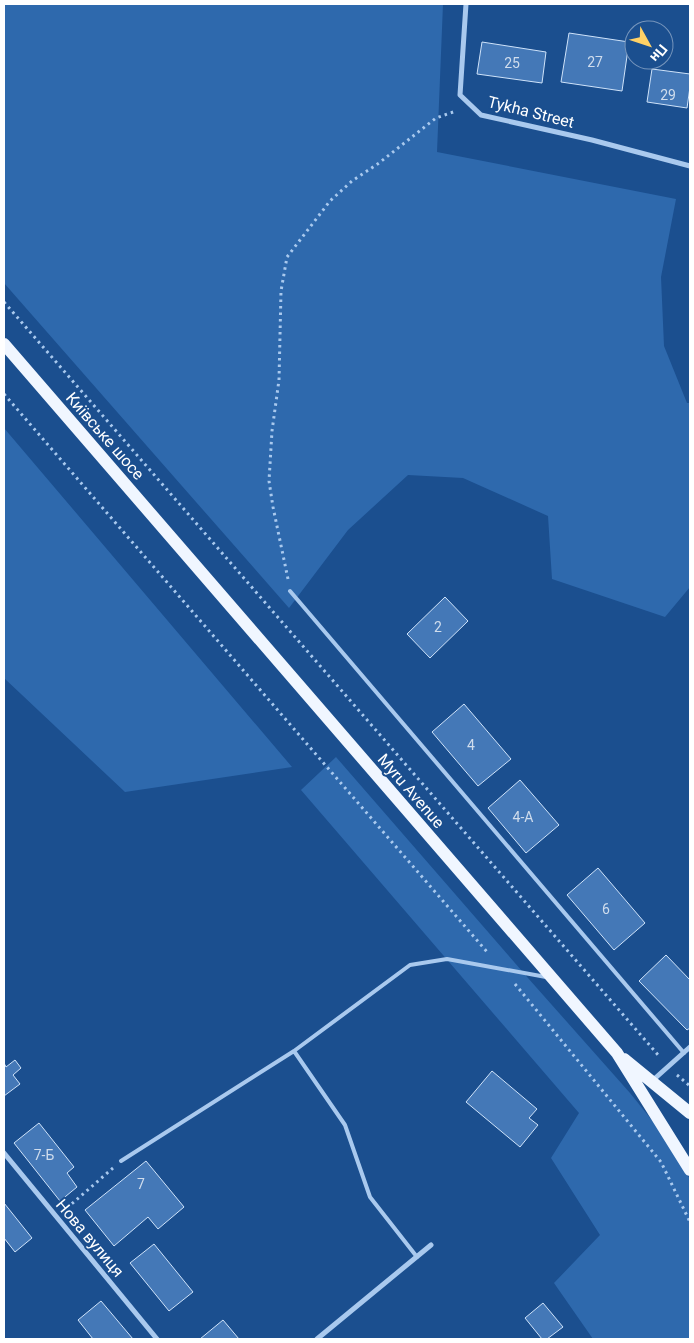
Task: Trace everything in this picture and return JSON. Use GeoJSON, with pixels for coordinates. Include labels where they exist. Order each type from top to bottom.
{"type":"FeatureCollection","features":[{"type":"Feature","properties":{"kind":"main road","name":"Київське шосе"},"geometry":{"type":"LineString","coordinates":[[4,344],[181,549]]}},
{"type":"Feature","properties":{"kind":"main road","name":"Myru Avenue"},"geometry":{"type":"LineString","coordinates":[[181,549],[617,1053],[690,1170]]}},
{"type":"Feature","properties":{"kind":"main road","name":"Myru Avenue"},"geometry":{"type":"LineString","coordinates":[[617,1053],[690,1113]]}},
{"type":"Feature","properties":{"kind":"street","name":"Tykha Street"},"geometry":{"type":"LineString","coordinates":[[466,4],[460,95],[482,115],[592,140],[690,166]]}},
{"type":"Feature","properties":{"kind":"street"},"geometry":{"type":"LineString","coordinates":[[652,1081],[690,1047]]}},
{"type":"Feature","properties":{"kind":"street","name":"Нова вулиця"},"geometry":{"type":"LineString","coordinates":[[4,1153],[157,1339]]}},
{"type":"Feature","properties":{"kind":"street"},"geometry":{"type":"LineString","coordinates":[[317,1339],[432,1245]]}},
{"type":"Feature","properties":{"kind":"lane"},"geometry":{"type":"LineString","coordinates":[[290,591],[684,1053]]}},
{"type":"Feature","properties":{"kind":"lane"},"geometry":{"type":"LineString","coordinates":[[121,1161],[294,1051],[410,965],[447,959],[551,978]]}},
{"type":"Feature","properties":{"kind":"lane"},"geometry":{"type":"LineString","coordinates":[[294,1051],[345,1125],[370,1197],[418,1256]]}},
{"type":"Feature","properties":{"kind":"path"},"geometry":{"type":"LineString","coordinates":[[290,591],[269,481],[272,431],[279,380],[281,291],[287,257],[330,201],[352,181],[379,163],[436,118],[471,105]]}},
{"type":"Feature","properties":{"kind":"path"},"geometry":{"type":"LineString","coordinates":[[4,302],[668,1068]]}},
{"type":"Feature","properties":{"kind":"path"},"geometry":{"type":"LineString","coordinates":[[4,394],[502,969],[661,1162],[690,1222]]}},
{"type":"Feature","properties":{"kind":"path"},"geometry":{"type":"LineString","coordinates":[[57,1217],[121,1161]]}},
{"type":"Feature","properties":{"kind":"shaded area"},"geometry":{"type":"Polygon","coordinates":[[[4,4],[443,4],[437,152],[676,199],[661,277],[664,346],[687,403],[690,403],[690,587],[665,617],[552,579],[548,516],[463,478],[408,475],[348,530],[289,608],[4,283],[4,4]]]}},
{"type":"Feature","properties":{"kind":"shaded area"},"geometry":{"type":"Polygon","coordinates":[[[4,428],[292,767],[125,792],[4,678],[4,428]]]}},
{"type":"Feature","properties":{"kind":"shaded area"},"geometry":{"type":"Polygon","coordinates":[[[336,757],[630,1093],[659,1129],[690,1179],[690,1339],[593,1339],[554,1283],[600,1235],[551,1158],[579,1113],[301,790],[336,757]]]}},
{"type":"Feature","properties":{"kind":"building"},"geometry":{"type":"Polygon","coordinates":[[[569,33],[624,41],[625,70],[622,91],[561,82],[569,33]]]}},
{"type":"Feature","properties":{"kind":"building"},"geometry":{"type":"Polygon","coordinates":[[[482,42],[546,52],[542,83],[477,74],[482,42]]]}},
{"type":"Feature","properties":{"kind":"building"},"geometry":{"type":"Polygon","coordinates":[[[652,70],[690,74],[687,108],[647,102],[652,70]]]}},
{"type":"Feature","properties":{"kind":"building"},"geometry":{"type":"Polygon","coordinates":[[[445,597],[468,621],[430,658],[407,634],[445,597]]]}},
{"type":"Feature","properties":{"kind":"building"},"geometry":{"type":"Polygon","coordinates":[[[464,704],[511,759],[478,786],[432,732],[464,704]]]}},
{"type":"Feature","properties":{"kind":"building"},"geometry":{"type":"Polygon","coordinates":[[[520,780],[559,825],[526,853],[488,808],[520,780]]]}},
{"type":"Feature","properties":{"kind":"building"},"geometry":{"type":"Polygon","coordinates":[[[598,868],[645,923],[614,950],[567,895],[598,868]]]}},
{"type":"Feature","properties":{"kind":"building"},"geometry":{"type":"Polygon","coordinates":[[[666,955],[690,980],[690,1028],[687,1030],[639,981],[666,955]]]}},
{"type":"Feature","properties":{"kind":"building"},"geometry":{"type":"Polygon","coordinates":[[[15,1060],[21,1068],[13,1075],[20,1084],[4,1096],[4,1063],[6,1067],[15,1060]]]}},
{"type":"Feature","properties":{"kind":"building"},"geometry":{"type":"Polygon","coordinates":[[[492,1071],[537,1109],[529,1118],[538,1125],[520,1147],[466,1102],[492,1071]]]}},
{"type":"Feature","properties":{"kind":"building"},"geometry":{"type":"Polygon","coordinates":[[[39,1123],[74,1167],[67,1173],[77,1187],[60,1201],[14,1143],[39,1123]]]}},
{"type":"Feature","properties":{"kind":"building"},"geometry":{"type":"Polygon","coordinates":[[[146,1161],[184,1207],[158,1229],[148,1217],[114,1246],[85,1210],[146,1161]]]}},
{"type":"Feature","properties":{"kind":"building"},"geometry":{"type":"Polygon","coordinates":[[[4,1203],[32,1238],[15,1252],[4,1238],[4,1203]]]}},
{"type":"Feature","properties":{"kind":"building"},"geometry":{"type":"Polygon","coordinates":[[[154,1244],[193,1292],[169,1311],[130,1263],[154,1244]]]}},
{"type":"Feature","properties":{"kind":"building"},"geometry":{"type":"Polygon","coordinates":[[[101,1301],[133,1339],[93,1339],[78,1320],[101,1301]]]}},
{"type":"Feature","properties":{"kind":"building"},"geometry":{"type":"Polygon","coordinates":[[[543,1303],[563,1327],[547,1339],[542,1339],[525,1318],[543,1303]]]}},
{"type":"Feature","properties":{"kind":"building"},"geometry":{"type":"Polygon","coordinates":[[[223,1320],[239,1339],[200,1339],[223,1320]]]}}]}
